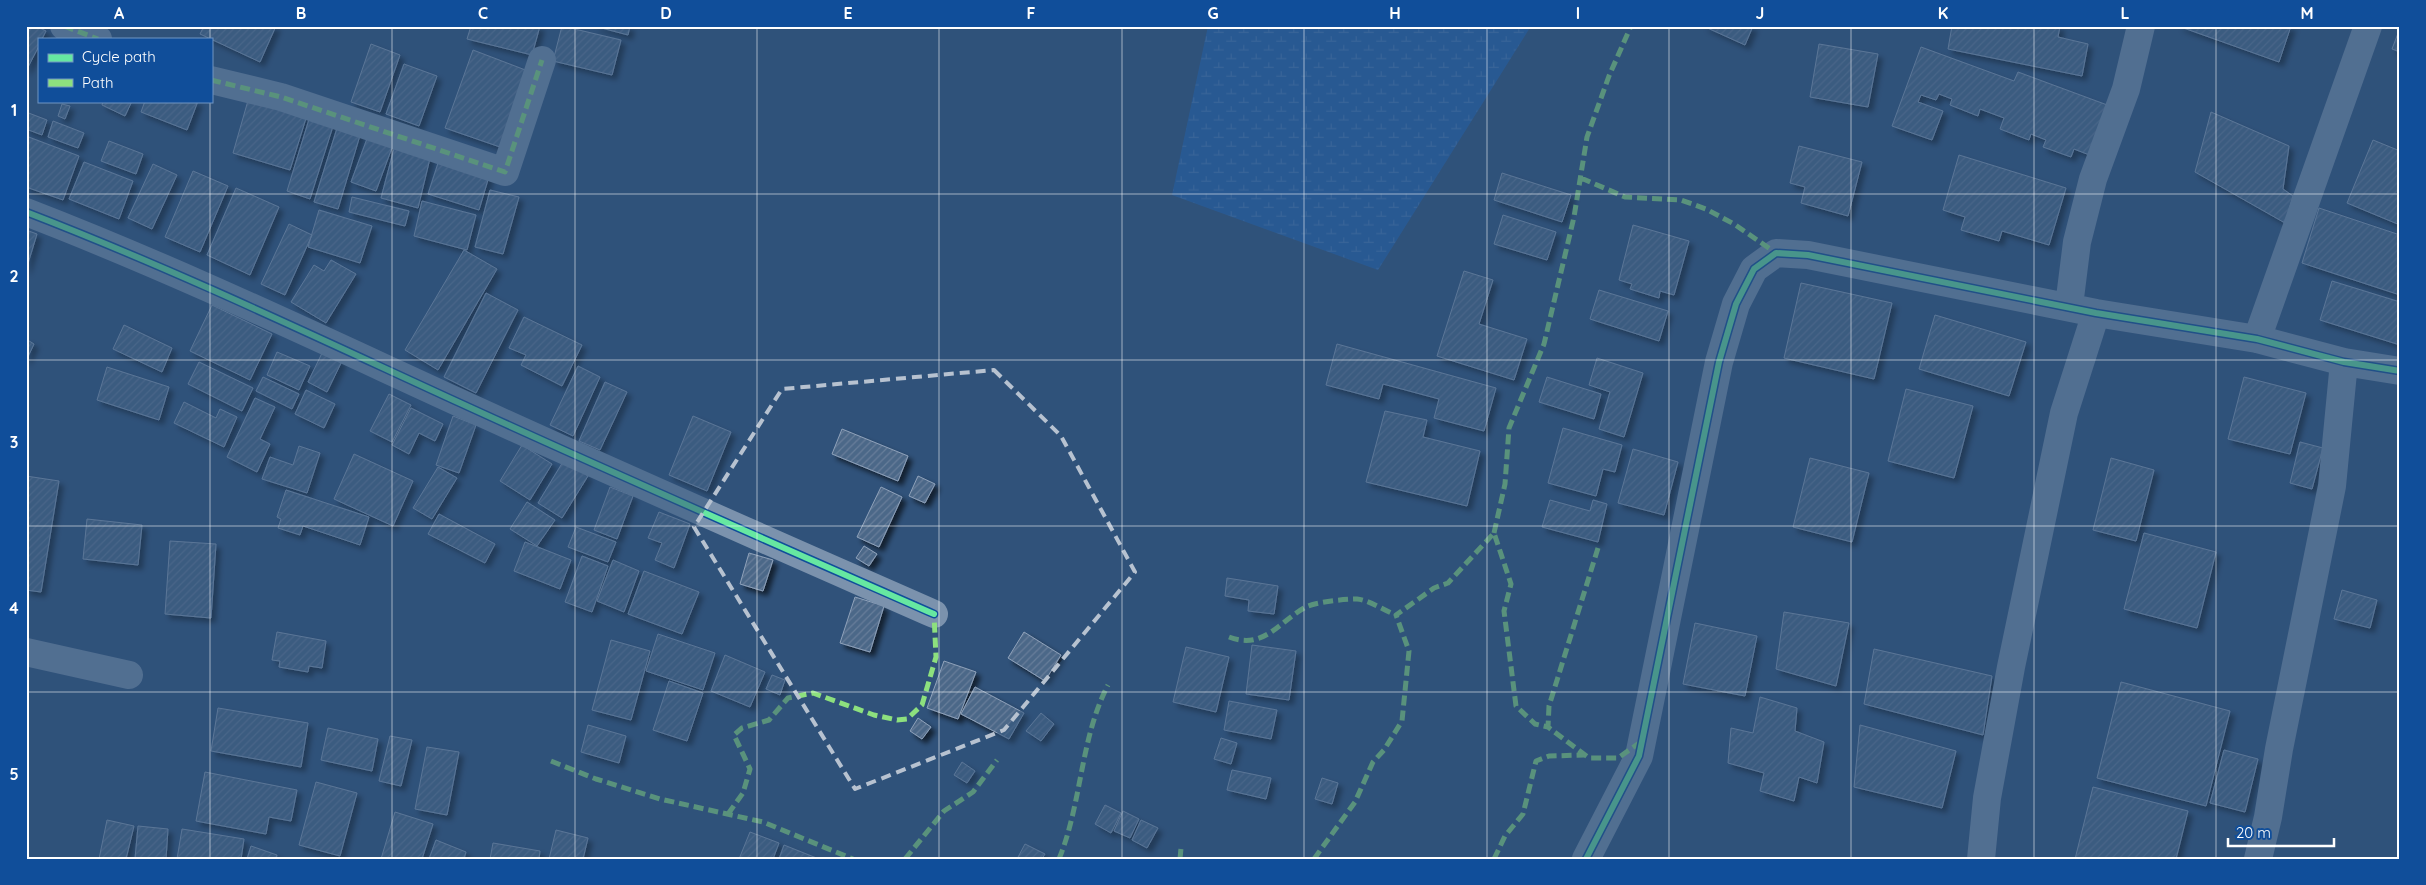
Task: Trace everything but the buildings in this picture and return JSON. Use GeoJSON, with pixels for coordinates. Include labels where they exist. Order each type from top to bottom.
{"type":"FeatureCollection","features":[{"type":"Feature","properties":{"kind":"street"},"geometry":{"type":"LineString","coordinates":[[64,26],[95,38]]}},
{"type":"Feature","properties":{"kind":"street"},"geometry":{"type":"LineString","coordinates":[[2069,306],[2077,242],[2093,179],[2126,89],[2141,26]]}},
{"type":"Feature","properties":{"kind":"street"},"geometry":{"type":"LineString","coordinates":[[2257,339],[2368,26]]}},
{"type":"Feature","properties":{"kind":"street"},"geometry":{"type":"LineString","coordinates":[[212,80],[290,100],[504,172],[542,60]]}},
{"type":"Feature","properties":{"kind":"street"},"geometry":{"type":"LineString","coordinates":[[26,212],[96,239],[272,316],[641,486],[934,614]]}},
{"type":"Feature","properties":{"kind":"street"},"geometry":{"type":"LineString","coordinates":[[1586,859],[1639,756],[1719,362],[1736,304],[1754,269],[1776,253],[1808,255],[2069,306],[2096,313],[2257,339],[2344,362],[2400,371]]}},
{"type":"Feature","properties":{"kind":"street"},"geometry":{"type":"LineString","coordinates":[[1981,859],[1987,798],[2009,676],[2064,413],[2096,313]]}},
{"type":"Feature","properties":{"kind":"street"},"geometry":{"type":"LineString","coordinates":[[2258,859],[2268,817],[2279,749],[2332,486],[2344,362]]}},
{"type":"Feature","properties":{"kind":"street"},"geometry":{"type":"LineString","coordinates":[[26,652],[129,675]]}},
{"type":"Feature","properties":{"kind":"highlighted area"},"geometry":{"type":"Polygon","coordinates":[[[994,370],[1061,436],[1135,572],[1004,730],[855,789],[694,527],[782,389],[994,370]]]}},
{"type":"Feature","properties":{"kind":"green space"},"geometry":{"type":"Polygon","coordinates":[[[1208,26],[1531,26],[1378,270],[1172,195],[1208,26]]]}},
{"type":"Feature","properties":{"kind":"marked path"},"geometry":{"type":"LineString","coordinates":[[64,26],[95,38]]}},
{"type":"Feature","properties":{"kind":"marked path"},"geometry":{"type":"LineString","coordinates":[[1494,533],[1505,484],[1509,428],[1544,344],[1574,217],[1587,137],[1609,76],[1631,26]]}},
{"type":"Feature","properties":{"kind":"marked path"},"geometry":{"type":"LineString","coordinates":[[212,80],[281,97],[505,172],[542,60]]}},
{"type":"Feature","properties":{"kind":"marked path"},"geometry":{"type":"LineString","coordinates":[[1581,178],[1625,197],[1681,200],[1706,209],[1734,224],[1776,253]]}},
{"type":"Feature","properties":{"kind":"marked path"},"geometry":{"type":"LineString","coordinates":[[1314,859],[1355,802],[1373,762],[1384,750],[1402,721],[1409,651],[1396,615],[1434,588],[1448,583],[1494,533],[1511,584],[1504,611],[1516,706],[1535,724],[1548,727]]}},
{"type":"Feature","properties":{"kind":"marked path"},"geometry":{"type":"LineString","coordinates":[[1598,548],[1549,706],[1548,727],[1589,758],[1618,758],[1642,741]]}},
{"type":"Feature","properties":{"kind":"marked path"},"geometry":{"type":"LineString","coordinates":[[1229,637],[1241,640],[1261,637],[1270,633],[1304,608],[1329,601],[1362,600],[1396,615]]}},
{"type":"Feature","properties":{"kind":"marked path"},"geometry":{"type":"LineString","coordinates":[[728,814],[743,793],[750,769],[734,735],[742,728],[769,720],[788,698],[813,693],[874,715],[897,720],[907,719],[922,705],[936,657],[934,614]]}},
{"type":"Feature","properties":{"kind":"marked path"},"geometry":{"type":"LineString","coordinates":[[1059,859],[1067,838],[1092,727],[1108,685]]}},
{"type":"Feature","properties":{"kind":"marked path"},"geometry":{"type":"LineString","coordinates":[[1494,859],[1505,836],[1523,814],[1536,761],[1549,756],[1584,755]]}},
{"type":"Feature","properties":{"kind":"marked path"},"geometry":{"type":"LineString","coordinates":[[905,859],[944,811],[973,792],[997,760]]}},
{"type":"Feature","properties":{"kind":"marked path"},"geometry":{"type":"LineString","coordinates":[[551,761],[596,779],[660,799],[763,822],[853,859]]}},
{"type":"Feature","properties":{"kind":"marked path"},"geometry":{"type":"LineString","coordinates":[[1180,859],[1181,848]]}},
{"type":"Feature","properties":{"kind":"cycle path"},"geometry":{"type":"LineString","coordinates":[[26,212],[190,280],[696,509],[934,614]]}},
{"type":"Feature","properties":{"kind":"cycle path"},"geometry":{"type":"LineString","coordinates":[[1586,859],[1639,756],[1719,362],[1736,304],[1754,269],[1776,253],[1808,255],[2096,313],[2257,339],[2344,362],[2400,371]]}}]}
